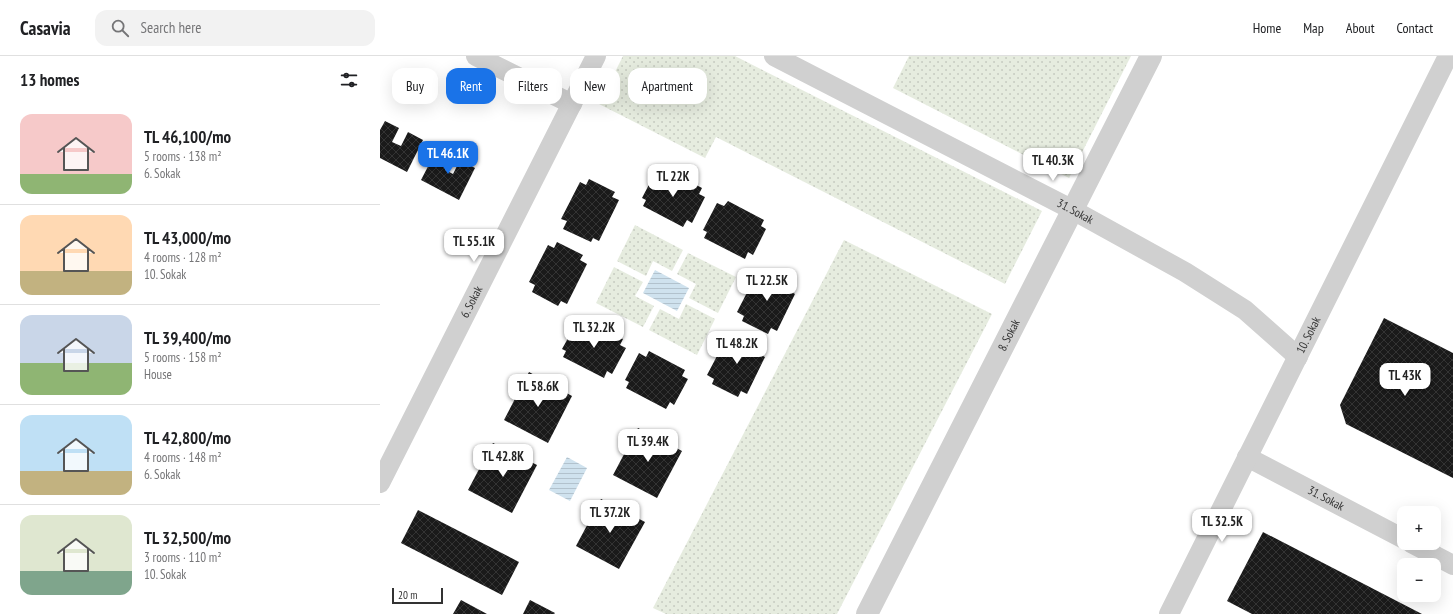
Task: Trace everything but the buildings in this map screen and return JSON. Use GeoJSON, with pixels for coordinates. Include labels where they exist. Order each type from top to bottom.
{"type":"FeatureCollection","features":[{"type":"Feature","properties":{"kind":"street"},"geometry":{"type":"LineString","coordinates":[[476,56],[570,103]]}},
{"type":"Feature","properties":{"kind":"street","name":"6. Sokak"},"geometry":{"type":"LineString","coordinates":[[590,68],[596,56]]}},
{"type":"Feature","properties":{"kind":"street","name":"31. Sokak"},"geometry":{"type":"LineString","coordinates":[[774,56],[1071,209],[1186,272],[1245,310],[1298,357]]}},
{"type":"Feature","properties":{"kind":"street","name":"8. Sokak"},"geometry":{"type":"LineString","coordinates":[[867,614],[1071,209],[1150,56]]}},
{"type":"Feature","properties":{"kind":"street","name":"10. Sokak"},"geometry":{"type":"LineString","coordinates":[[1169,614],[1448,56]]}},
{"type":"Feature","properties":{"kind":"street","name":"6. Sokak"},"geometry":{"type":"LineString","coordinates":[[380,483],[572,104]]}},
{"type":"Feature","properties":{"kind":"street","name":"31. Sokak"},"geometry":{"type":"LineString","coordinates":[[1247,457],[1397,535]]}},
{"type":"Feature","properties":{"kind":"street"},"geometry":{"type":"LineString","coordinates":[[1424,550],[1453,565]]}},
{"type":"Feature","properties":{"kind":"shaded area"},"geometry":{"type":"Polygon","coordinates":[[[623,56],[735,56],[1042,211],[1005,284],[716,137],[705,158],[599,104],[620,104],[620,68],[617,68],[623,56]]]}},
{"type":"Feature","properties":{"kind":"shaded area"},"geometry":{"type":"Polygon","coordinates":[[[909,56],[1131,56],[1069,178],[893,88],[909,56]]]}},
{"type":"Feature","properties":{"kind":"shaded area"},"geometry":{"type":"Polygon","coordinates":[[[635,225],[683,250],[672,271],[653,261],[646,276],[617,261],[635,225]]]}},
{"type":"Feature","properties":{"kind":"shaded area"},"geometry":{"type":"Polygon","coordinates":[[[844,240],[992,314],[837,614],[666,614],[653,608],[844,240]]]}},
{"type":"Feature","properties":{"kind":"shaded area"},"geometry":{"type":"Polygon","coordinates":[[[688,253],[736,277],[718,313],[689,298],[696,284],[677,274],[688,253]]]}},
{"type":"Feature","properties":{"kind":"shaded area"},"geometry":{"type":"Polygon","coordinates":[[[614,267],[643,282],[635,296],[654,306],[643,327],[596,303],[614,267]]]}},
{"type":"Feature","properties":{"kind":"shaded area"},"geometry":{"type":"Polygon","coordinates":[[[686,304],[715,319],[697,355],[649,330],[660,309],[679,319],[686,304]]]}},
{"type":"Feature","properties":{"kind":"water"},"geometry":{"type":"Polygon","coordinates":[[[655,270],[689,288],[677,311],[643,293],[655,270]]]}},
{"type":"Feature","properties":{"kind":"water"},"geometry":{"type":"Polygon","coordinates":[[[567,457],[587,468],[570,501],[549,490],[567,457]]]}}]}
